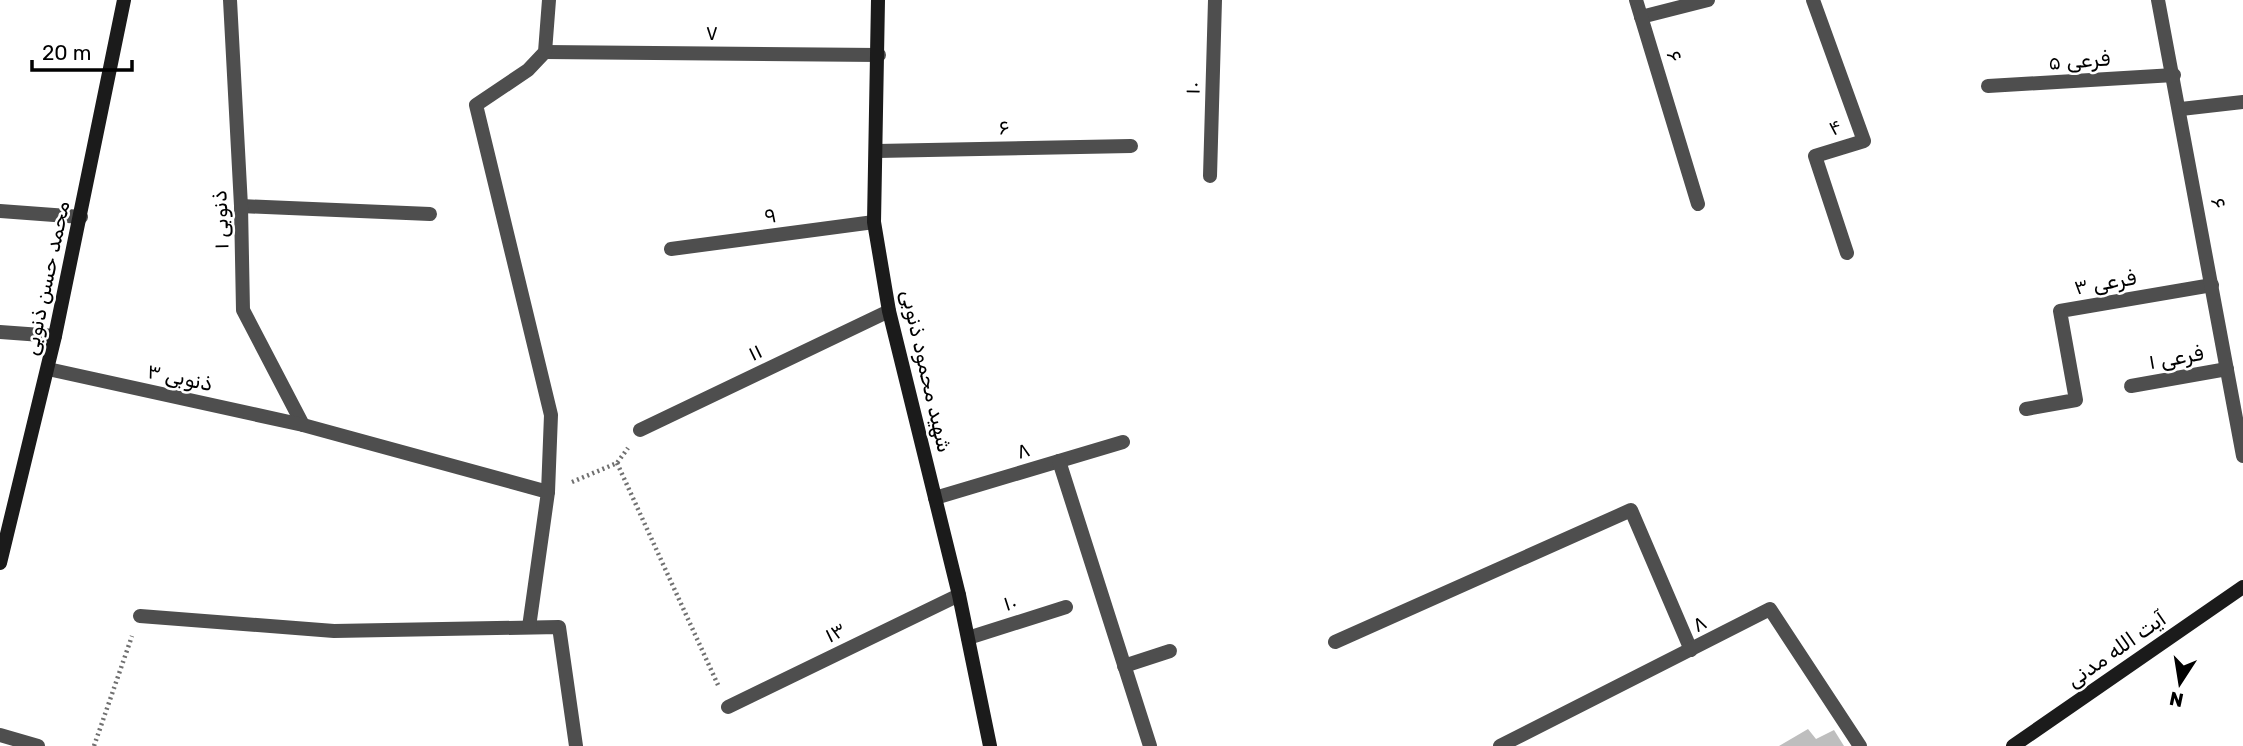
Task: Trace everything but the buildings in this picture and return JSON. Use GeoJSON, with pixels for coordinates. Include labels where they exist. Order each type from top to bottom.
{"type":"FeatureCollection","features":[{"type":"Feature","properties":{"kind":"street","name":"محمد حسن ذنوبی"},"geometry":{"type":"LineString","coordinates":[[0,563],[48,369],[124,0]]}},
{"type":"Feature","properties":{"kind":"street","name":"ذنوبی ۱"},"geometry":{"type":"LineString","coordinates":[[230,0],[241,206],[243,310],[303,425]]}},
{"type":"Feature","properties":{"kind":"street"},"geometry":{"type":"LineString","coordinates":[[529,627],[548,492],[551,415],[476,105],[528,70],[545,52],[549,0]]}},
{"type":"Feature","properties":{"kind":"street","name":"شهید محمود ذنوبی"},"geometry":{"type":"LineString","coordinates":[[878,0],[874,222],[889,311],[959,595],[990,746]]}},
{"type":"Feature","properties":{"kind":"street","name":"۱۰"},"geometry":{"type":"LineString","coordinates":[[1210,176],[1215,0]]}},
{"type":"Feature","properties":{"kind":"street","name":"۶"},"geometry":{"type":"LineString","coordinates":[[1636,0],[1698,204]]}},
{"type":"Feature","properties":{"kind":"street"},"geometry":{"type":"LineString","coordinates":[[1641,17],[1708,0]]}},
{"type":"Feature","properties":{"kind":"street","name":"۴"},"geometry":{"type":"LineString","coordinates":[[1813,0],[1864,141],[1815,156],[1847,253]]}},
{"type":"Feature","properties":{"kind":"street","name":"۶"},"geometry":{"type":"LineString","coordinates":[[2158,0],[2243,456]]}},
{"type":"Feature","properties":{"kind":"street","name":"۷"},"geometry":{"type":"LineString","coordinates":[[545,52],[879,55]]}},
{"type":"Feature","properties":{"kind":"street","name":"فرعی ۵"},"geometry":{"type":"LineString","coordinates":[[1988,86],[2174,75]]}},
{"type":"Feature","properties":{"kind":"street"},"geometry":{"type":"LineString","coordinates":[[2180,109],[2243,102]]}},
{"type":"Feature","properties":{"kind":"street","name":"۶"},"geometry":{"type":"LineString","coordinates":[[877,151],[1131,146]]}},
{"type":"Feature","properties":{"kind":"street"},"geometry":{"type":"LineString","coordinates":[[241,206],[430,214]]}},
{"type":"Feature","properties":{"kind":"street"},"geometry":{"type":"LineString","coordinates":[[0,211],[81,217]]}},
{"type":"Feature","properties":{"kind":"street","name":"۹"},"geometry":{"type":"LineString","coordinates":[[671,248],[874,222]]}},
{"type":"Feature","properties":{"kind":"street","name":"فرعی ۳"},"geometry":{"type":"LineString","coordinates":[[2026,409],[2076,400],[2060,311],[2212,285]]}},
{"type":"Feature","properties":{"kind":"street","name":"۱۱"},"geometry":{"type":"LineString","coordinates":[[640,430],[889,311]]}},
{"type":"Feature","properties":{"kind":"street"},"geometry":{"type":"LineString","coordinates":[[0,332],[55,336]]}},
{"type":"Feature","properties":{"kind":"street","name":"ذنوبی ۳"},"geometry":{"type":"LineString","coordinates":[[48,369],[303,425],[548,492]]}},
{"type":"Feature","properties":{"kind":"street","name":"فرعی ۱"},"geometry":{"type":"LineString","coordinates":[[2131,386],[2227,369]]}},
{"type":"Feature","properties":{"kind":"street","name":"۸"},"geometry":{"type":"LineString","coordinates":[[935,498],[1123,442]]}},
{"type":"Feature","properties":{"kind":"street"},"geometry":{"type":"LineString","coordinates":[[1059,461],[1150,746]]}},
{"type":"Feature","properties":{"kind":"street"},"geometry":{"type":"LineString","coordinates":[[1335,642],[1631,510],[1691,650]]}},
{"type":"Feature","properties":{"kind":"street","name":"آیت الله مدنی"},"geometry":{"type":"LineString","coordinates":[[2013,746],[2243,587]]}},
{"type":"Feature","properties":{"kind":"street","name":"۱۳"},"geometry":{"type":"LineString","coordinates":[[728,707],[959,595]]}},
{"type":"Feature","properties":{"kind":"street","name":"۱۰"},"geometry":{"type":"LineString","coordinates":[[968,638],[1066,607]]}},
{"type":"Feature","properties":{"kind":"street","name":"۸"},"geometry":{"type":"LineString","coordinates":[[1500,746],[1770,609],[1860,746]]}},
{"type":"Feature","properties":{"kind":"street"},"geometry":{"type":"LineString","coordinates":[[139,615],[334,631],[559,627],[576,746]]}},
{"type":"Feature","properties":{"kind":"street"},"geometry":{"type":"LineString","coordinates":[[1124,666],[1170,651]]}},
{"type":"Feature","properties":{"kind":"street"},"geometry":{"type":"LineString","coordinates":[[0,735],[38,746]]}},
{"type":"Feature","properties":{"kind":"path"},"geometry":{"type":"LineString","coordinates":[[548,492],[617,463],[640,430]]}},
{"type":"Feature","properties":{"kind":"path"},"geometry":{"type":"LineString","coordinates":[[617,463],[728,707]]}},
{"type":"Feature","properties":{"kind":"path"},"geometry":{"type":"LineString","coordinates":[[94,746],[139,615]]}}]}
